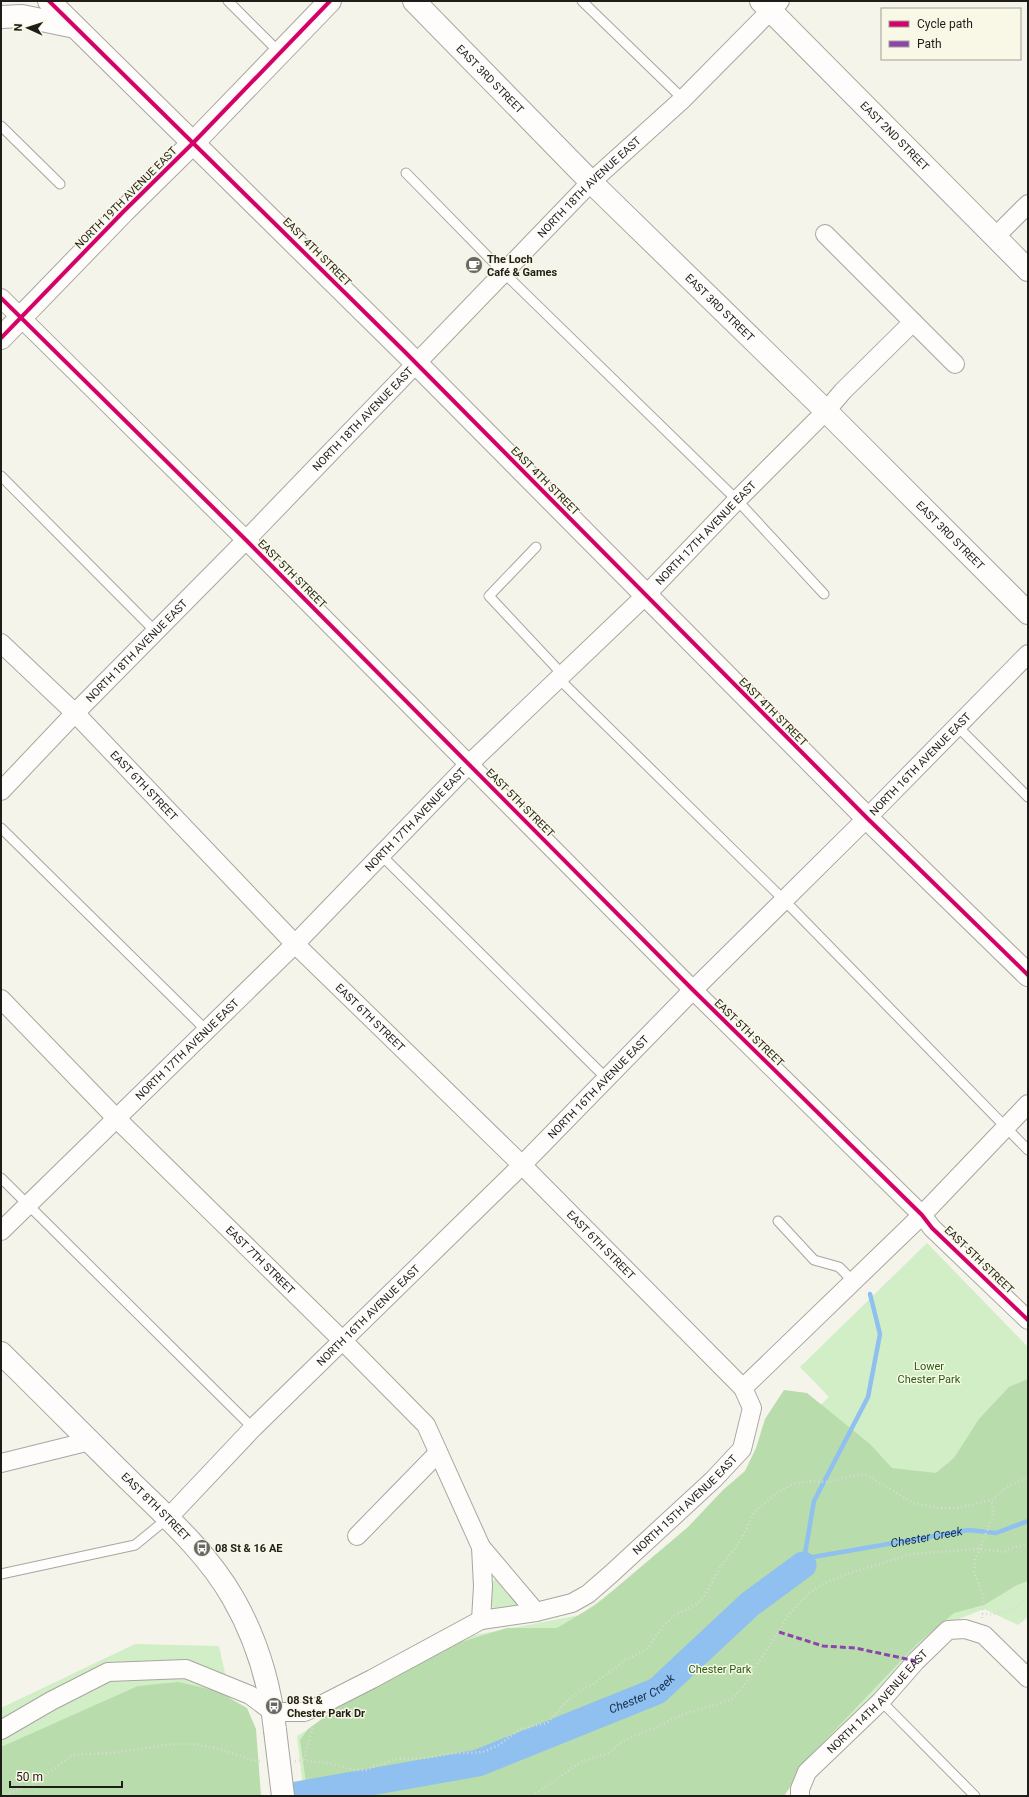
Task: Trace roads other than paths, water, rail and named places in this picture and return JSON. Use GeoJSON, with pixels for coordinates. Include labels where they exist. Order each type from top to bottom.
{"type":"FeatureCollection","features":[{"type":"Feature","properties":{"kind":"street","name":"EAST 4TH STREET"},"geometry":{"type":"LineString","coordinates":[[49,1],[194,142],[417,364],[645,596],[867,818],[1028,975]]}},
{"type":"Feature","properties":{"kind":"street","name":"NORTH 19TH AVENUE EAST"},"geometry":{"type":"LineString","coordinates":[[1,338],[122,212],[194,142],[330,1]]}},
{"type":"Feature","properties":{"kind":"street","name":"EAST 3RD STREET"},"geometry":{"type":"LineString","coordinates":[[414,1],[590,182],[826,411],[1028,614]]}},
{"type":"Feature","properties":{"kind":"street","name":"NORTH 18TH AVENUE EAST"},"geometry":{"type":"LineString","coordinates":[[1,791],[75,713],[417,364],[590,182],[683,99],[771,4]]}},
{"type":"Feature","properties":{"kind":"street","name":"EAST 2ND STREET"},"geometry":{"type":"LineString","coordinates":[[771,4],[1028,270]]}},
{"type":"Feature","properties":{"kind":"street"},"geometry":{"type":"LineString","coordinates":[[1,17],[22,16],[75,27]]}},
{"type":"Feature","properties":{"kind":"street"},"geometry":{"type":"LineString","coordinates":[[995,237],[1028,204]]}},
{"type":"Feature","properties":{"kind":"street"},"geometry":{"type":"LineString","coordinates":[[825,234],[955,364]]}},
{"type":"Feature","properties":{"kind":"street","name":"EAST 5TH STREET"},"geometry":{"type":"LineString","coordinates":[[1,298],[246,540],[693,990],[922,1215],[932,1228],[1028,1320]]}},
{"type":"Feature","properties":{"kind":"street","name":"NORTH 17TH AVENUE EAST"},"geometry":{"type":"LineString","coordinates":[[1,1231],[295,944],[469,764],[645,596],[737,500],[826,411],[843,391],[913,322]]}},
{"type":"Feature","properties":{"kind":"street","name":"EAST 6TH STREET"},"geometry":{"type":"LineString","coordinates":[[1,643],[75,713],[295,944],[522,1165],[743,1388]]}},
{"type":"Feature","properties":{"kind":"street","name":"NORTH 16TH AVENUE EAST"},"geometry":{"type":"LineString","coordinates":[[168,1518],[253,1428],[522,1165],[693,990],[867,818],[1028,654]]}},
{"type":"Feature","properties":{"kind":"street","name":"EAST 7TH STREET"},"geometry":{"type":"LineString","coordinates":[[1,999],[117,1119],[343,1341],[426,1425],[481,1547],[536,1612]]}},
{"type":"Feature","properties":{"kind":"street"},"geometry":{"type":"LineString","coordinates":[[743,1388],[922,1215],[1028,1104]]}},
{"type":"Feature","properties":{"kind":"street","name":"EAST 8TH STREET"},"geometry":{"type":"LineString","coordinates":[[1,1353],[168,1518],[203,1556],[233,1598],[248,1626],[259,1655],[274,1721],[283,1796]]}},
{"type":"Feature","properties":{"kind":"street","name":"NORTH 15TH AVENUE EAST"},"geometry":{"type":"LineString","coordinates":[[274,1721],[316,1707],[481,1620],[536,1612],[572,1603],[588,1594],[714,1479],[742,1449],[752,1408],[743,1388]]}},
{"type":"Feature","properties":{"kind":"street"},"geometry":{"type":"LineString","coordinates":[[1,1463],[90,1442]]}},
{"type":"Feature","properties":{"kind":"street"},"geometry":{"type":"LineString","coordinates":[[357,1536],[438,1453]]}},
{"type":"Feature","properties":{"kind":"street","name":"EAST 7TH STREET"},"geometry":{"type":"LineString","coordinates":[[481,1547],[483,1586],[481,1620]]}},
{"type":"Feature","properties":{"kind":"street","name":"NORTH 14TH AVENUE EAST"},"geometry":{"type":"LineString","coordinates":[[800,1793],[807,1772],[881,1701],[916,1660],[948,1630],[972,1631],[984,1635],[1028,1678]]}},
{"type":"Feature","properties":{"kind":"street"},"geometry":{"type":"LineString","coordinates":[[1,1730],[51,1701],[108,1672],[186,1669],[250,1695],[274,1721]]}},
{"type":"Feature","properties":{"kind":"lane"},"geometry":{"type":"LineString","coordinates":[[228,1],[280,53]]}},
{"type":"Feature","properties":{"kind":"lane"},"geometry":{"type":"LineString","coordinates":[[582,1],[683,99]]}},
{"type":"Feature","properties":{"kind":"lane"},"geometry":{"type":"LineString","coordinates":[[1,126],[60,184]]}},
{"type":"Feature","properties":{"kind":"lane"},"geometry":{"type":"LineString","coordinates":[[406,173],[504,273],[737,500],[824,594]]}},
{"type":"Feature","properties":{"kind":"lane"},"geometry":{"type":"LineString","coordinates":[[1,476],[155,632]]}},
{"type":"Feature","properties":{"kind":"lane"},"geometry":{"type":"LineString","coordinates":[[536,548],[489,596],[561,677],[784,900],[1028,1150]]}},
{"type":"Feature","properties":{"kind":"lane"},"geometry":{"type":"LineString","coordinates":[[957,726],[1028,797]]}},
{"type":"Feature","properties":{"kind":"lane"},"geometry":{"type":"LineString","coordinates":[[1,828],[207,1031]]}},
{"type":"Feature","properties":{"kind":"lane"},"geometry":{"type":"LineString","coordinates":[[381,855],[606,1078]]}},
{"type":"Feature","properties":{"kind":"lane"},"geometry":{"type":"LineString","coordinates":[[1,1178],[253,1428]]}},
{"type":"Feature","properties":{"kind":"lane"},"geometry":{"type":"LineString","coordinates":[[778,1221],[814,1260],[839,1267],[853,1282]]}},
{"type":"Feature","properties":{"kind":"lane"},"geometry":{"type":"LineString","coordinates":[[1,1574],[135,1545],[168,1518]]}},
{"type":"Feature","properties":{"kind":"lane"},"geometry":{"type":"LineString","coordinates":[[881,1701],[976,1796]]}},
{"type":"Feature","properties":{"kind":"waterway"},"geometry":{"type":"LineString","coordinates":[[803,1565],[814,1501],[868,1397],[880,1334],[870,1294]]}},
{"type":"Feature","properties":{"kind":"waterway","name":"Chester Creek"},"geometry":{"type":"LineString","coordinates":[[803,1565],[813,1557],[969,1530],[996,1533],[1028,1521]]}},
{"type":"Feature","properties":{"kind":"waterway","name":"Chester Creek"},"geometry":{"type":"LineString","coordinates":[[291,1796],[478,1763],[657,1691],[750,1604],[803,1565]]}},
{"type":"Feature","properties":{"kind":"place","name":"The Loch Café & Games"},"geometry":{"type":"Point","coordinates":[474,265]}},
{"type":"Feature","properties":{"kind":"place","name":"08 St & 16 AE"},"geometry":{"type":"Point","coordinates":[202,1548]}},
{"type":"Feature","properties":{"kind":"place","name":"08 St & Chester Park Dr"},"geometry":{"type":"Point","coordinates":[274,1706]}},
{"type":"Feature","properties":{"kind":"park label","name":"Lower Chester Park"},"geometry":{"type":"Point","coordinates":[929,1372]}},
{"type":"Feature","properties":{"kind":"park label","name":"Chester Park"},"geometry":{"type":"Point","coordinates":[720,1669]}}]}
